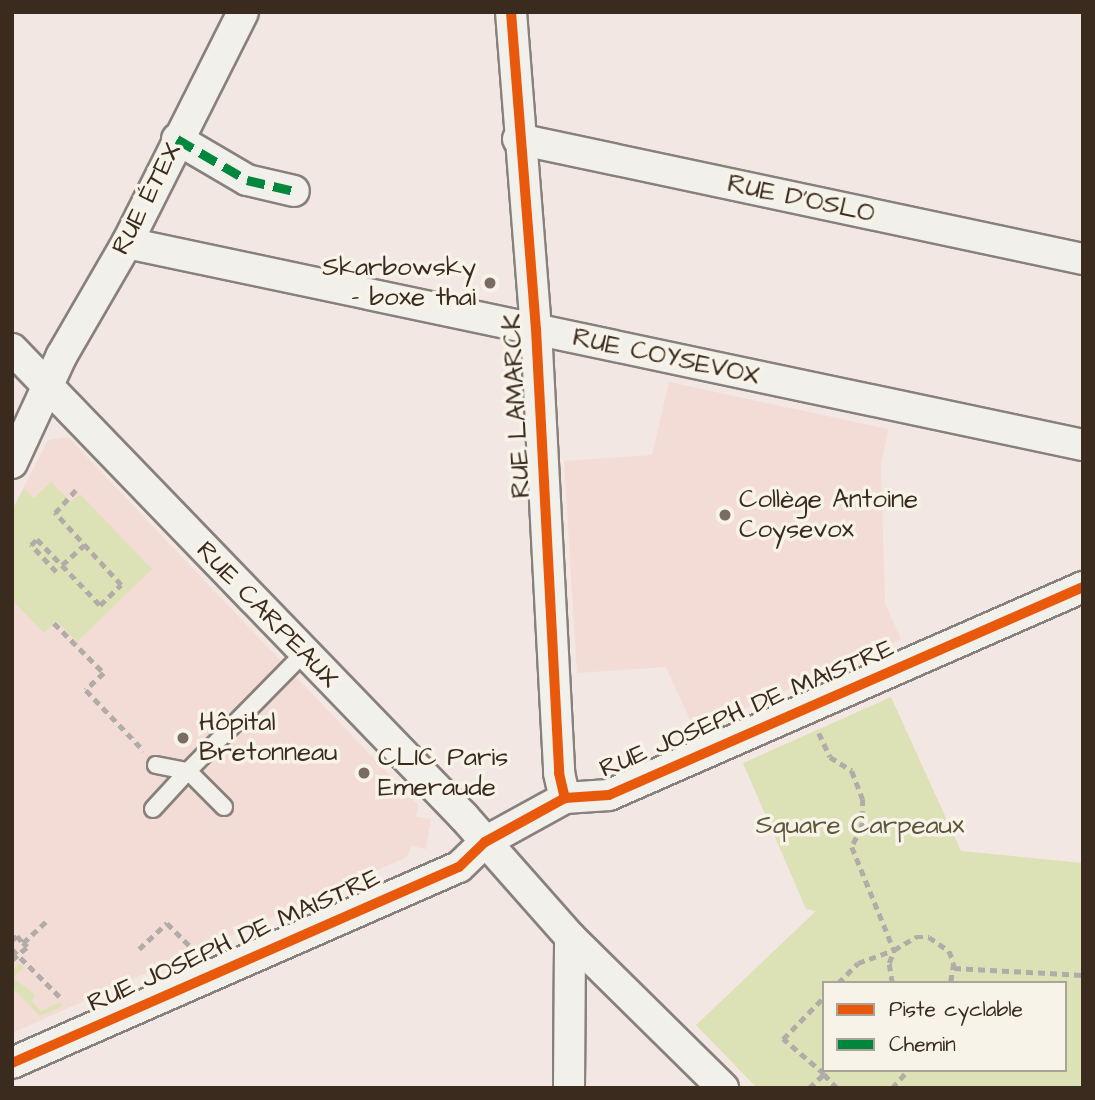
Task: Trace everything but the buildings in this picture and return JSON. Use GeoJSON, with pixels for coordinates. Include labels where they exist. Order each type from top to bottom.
{"type":"FeatureCollection","features":[{"type":"Feature","properties":{"kind":"street","name":"RUE ÉTEX"},"geometry":{"type":"LineString","coordinates":[[12,463],[50,386],[62,355],[127,243],[243,12]]}},
{"type":"Feature","properties":{"kind":"street","name":"RUE LAMARCK"},"geometry":{"type":"LineString","coordinates":[[511,12],[518,139],[536,329],[559,774],[565,798]]}},
{"type":"Feature","properties":{"kind":"street"},"geometry":{"type":"LineString","coordinates":[[177,139],[247,180],[294,191]]}},
{"type":"Feature","properties":{"kind":"street","name":"RUE D'OSLO"},"geometry":{"type":"LineString","coordinates":[[518,139],[1083,259]]}},
{"type":"Feature","properties":{"kind":"street","name":"RUE COYSEVOX"},"geometry":{"type":"LineString","coordinates":[[127,243],[1083,445]]}},
{"type":"Feature","properties":{"kind":"street","name":"RUE CARPEAUX"},"geometry":{"type":"LineString","coordinates":[[12,349],[485,842],[570,937]]}},
{"type":"Feature","properties":{"kind":"street","name":"RUE JOSEPH DE MAISTRE"},"geometry":{"type":"LineString","coordinates":[[12,1063],[459,867],[485,842],[565,798],[609,795],[1083,587]]}},
{"type":"Feature","properties":{"kind":"street"},"geometry":{"type":"LineString","coordinates":[[569,1088],[570,937]]}},
{"type":"Feature","properties":{"kind":"street"},"geometry":{"type":"LineString","coordinates":[[570,937],[723,1088]]}},
{"type":"Feature","properties":{"kind":"lane"},"geometry":{"type":"LineString","coordinates":[[153,809],[303,654]]}},
{"type":"Feature","properties":{"kind":"lane"},"geometry":{"type":"LineString","coordinates":[[156,765],[188,771],[224,807]]}},
{"type":"Feature","properties":{"kind":"path"},"geometry":{"type":"LineString","coordinates":[[56,572],[31,545],[37,539],[100,605],[121,585],[55,513],[76,490]]}},
{"type":"Feature","properties":{"kind":"path"},"geometry":{"type":"LineString","coordinates":[[62,565],[84,545]]}},
{"type":"Feature","properties":{"kind":"path"},"geometry":{"type":"LineString","coordinates":[[54,623],[104,673],[86,690],[156,765]]}},
{"type":"Feature","properties":{"kind":"path"},"geometry":{"type":"LineString","coordinates":[[816,726],[830,757],[852,771],[863,799],[862,827],[852,847],[894,950],[889,962],[891,981]]}},
{"type":"Feature","properties":{"kind":"path"},"geometry":{"type":"LineString","coordinates":[[23,943],[48,920]]}},
{"type":"Feature","properties":{"kind":"path"},"geometry":{"type":"LineString","coordinates":[[139,949],[167,923],[196,952]]}},
{"type":"Feature","properties":{"kind":"path"},"geometry":{"type":"LineString","coordinates":[[12,940],[17,936],[27,947],[12,960]]}},
{"type":"Feature","properties":{"kind":"path"},"geometry":{"type":"LineString","coordinates":[[840,981],[858,963],[894,950],[904,941],[929,937],[949,951],[954,968],[951,981]]}},
{"type":"Feature","properties":{"kind":"path"},"geometry":{"type":"LineString","coordinates":[[12,949],[63,1000]]}},
{"type":"Feature","properties":{"kind":"path"},"geometry":{"type":"LineString","coordinates":[[954,968],[1083,975]]}},
{"type":"Feature","properties":{"kind":"path"},"geometry":{"type":"LineString","coordinates":[[822,999],[783,1039],[837,1088]]}},
{"type":"Feature","properties":{"kind":"path"},"geometry":{"type":"LineString","coordinates":[[892,1088],[906,1072]]}},
{"type":"Feature","properties":{"kind":"path"},"geometry":{"type":"LineString","coordinates":[[809,1088],[824,1074]]}},
{"type":"Feature","properties":{"kind":"shaded area","name":"Collège Antoine Coysevox"},"geometry":{"type":"Polygon","coordinates":[[[669,382],[888,429],[881,466],[885,604],[901,639],[695,731],[666,667],[577,673],[564,461],[652,455],[669,382]]]}},
{"type":"Feature","properties":{"kind":"shaded area","name":"Hôpital Bretonneau"},"geometry":{"type":"Polygon","coordinates":[[[68,437],[418,805],[416,817],[431,819],[426,849],[411,846],[407,857],[12,1033],[12,510],[48,440],[68,437]]]}},
{"type":"Feature","properties":{"kind":"green space"},"geometry":{"type":"Polygon","coordinates":[[[51,482],[71,502],[80,494],[152,569],[77,642],[57,621],[44,633],[12,600],[12,510],[24,488],[34,498],[51,482]]]}},
{"type":"Feature","properties":{"kind":"green space","name":"Square Carpeaux"},"geometry":{"type":"Polygon","coordinates":[[[891,697],[961,851],[1083,863],[1083,1088],[757,1088],[696,1025],[816,911],[806,909],[743,763],[891,697]]]}},
{"type":"Feature","properties":{"kind":"green space"},"geometry":{"type":"Polygon","coordinates":[[[20,963],[24,967],[13,978],[35,994],[32,1002],[41,1011],[59,1003],[63,1006],[40,1016],[12,988],[12,970],[20,963]]]}},
{"type":"Feature","properties":{"kind":"marked path"},"geometry":{"type":"LineString","coordinates":[[177,139],[247,180],[294,191]]}},
{"type":"Feature","properties":{"kind":"cycle path"},"geometry":{"type":"LineString","coordinates":[[511,12],[536,329],[559,773],[565,798]]}},
{"type":"Feature","properties":{"kind":"cycle path"},"geometry":{"type":"LineString","coordinates":[[12,1063],[459,867],[485,842],[565,798],[609,795],[1083,587]]}},
{"type":"Feature","properties":{"kind":"place","name":"Skarbowsky - boxe thai"},"geometry":{"type":"Point","coordinates":[490,283]}},
{"type":"Feature","properties":{"kind":"place","name":"Collège Antoine Coysevox"},"geometry":{"type":"Point","coordinates":[725,515]}},
{"type":"Feature","properties":{"kind":"place","name":"Hôpital Bretonneau"},"geometry":{"type":"Point","coordinates":[183,738]}},
{"type":"Feature","properties":{"kind":"place","name":"CLIC Paris Emeraude"},"geometry":{"type":"Point","coordinates":[364,773]}}]}
